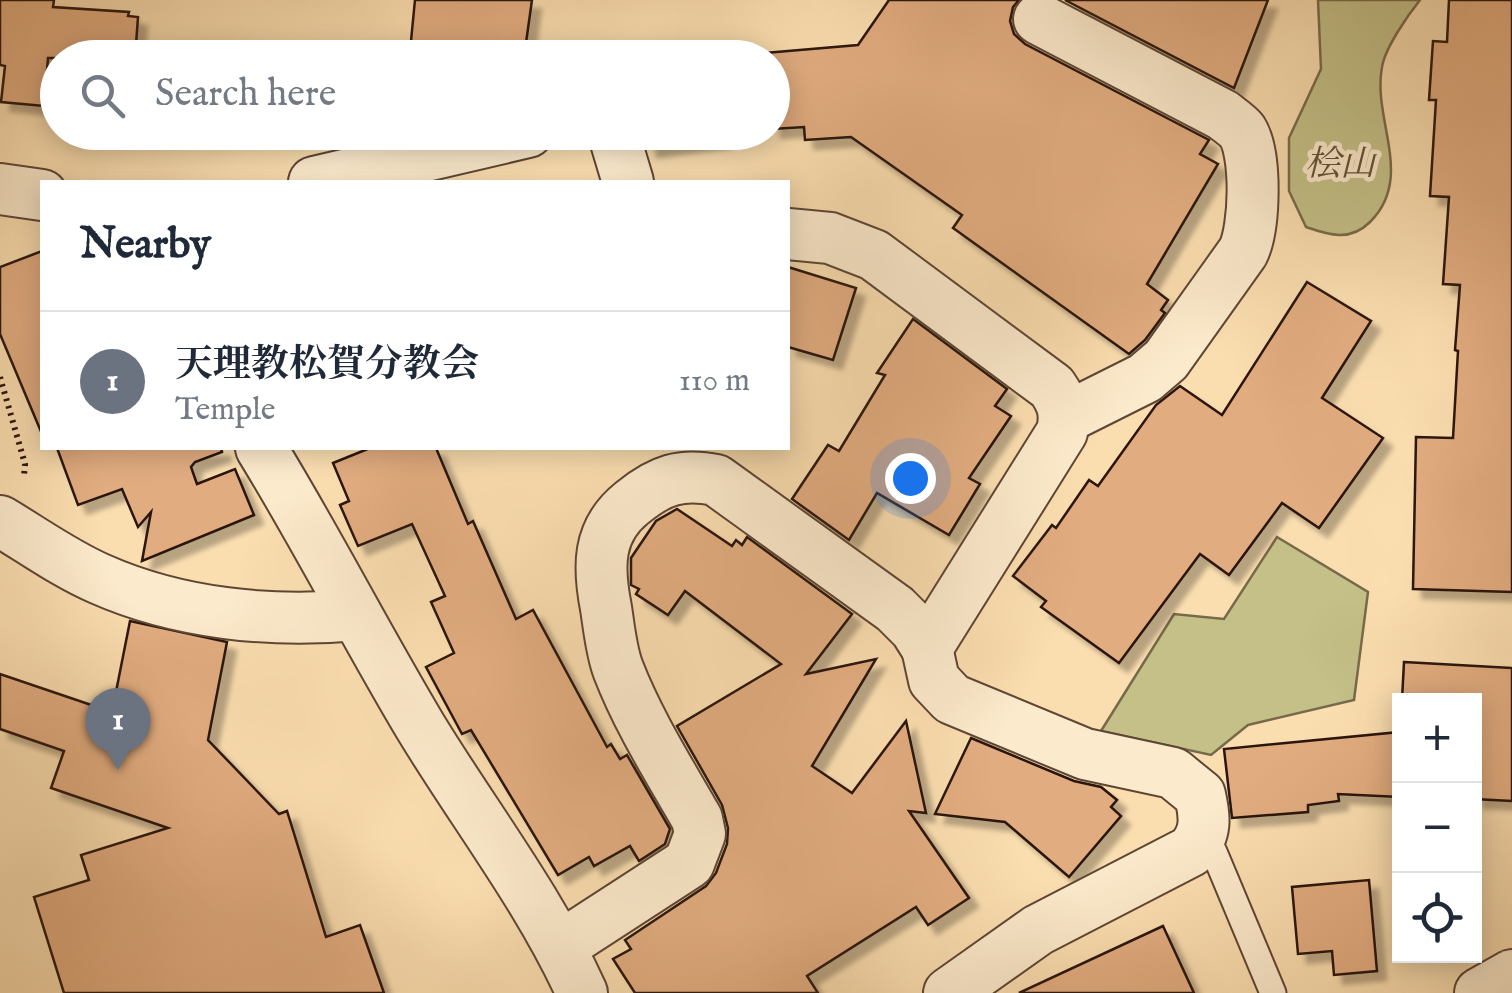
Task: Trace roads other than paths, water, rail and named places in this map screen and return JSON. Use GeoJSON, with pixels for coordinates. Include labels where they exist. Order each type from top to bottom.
{"type":"FeatureCollection","features":[{"type":"Feature","properties":{"kind":"street"},"geometry":{"type":"LineString","coordinates":[[1039,19],[1223,115],[1240,129],[1250,148],[1252,220],[1243,252],[1166,360],[1145,378],[1065,418]]}},
{"type":"Feature","properties":{"kind":"street"},"geometry":{"type":"LineString","coordinates":[[323,180],[451,150]]}},
{"type":"Feature","properties":{"kind":"street"},"geometry":{"type":"LineString","coordinates":[[619,150],[627,180]]}},
{"type":"Feature","properties":{"kind":"street"},"geometry":{"type":"LineString","coordinates":[[0,189],[40,196]]}},
{"type":"Feature","properties":{"kind":"street"},"geometry":{"type":"LineString","coordinates":[[790,234],[830,238],[874,255],[1052,387],[1063,403],[1065,418],[1054,448],[926,648]]}},
{"type":"Feature","properties":{"kind":"street"},"geometry":{"type":"LineString","coordinates":[[262,450],[320,544],[356,616],[420,726],[560,946],[582,993]]}},
{"type":"Feature","properties":{"kind":"street"},"geometry":{"type":"LineString","coordinates":[[560,946],[689,863],[700,834],[697,819],[616,666],[600,578],[601,545],[619,513],[648,490],[688,475],[716,480],[896,609],[916,628],[934,680],[952,699],[1085,754],[1173,773],[1200,795],[1205,825],[1191,851],[1038,930],[948,993]]}},
{"type":"Feature","properties":{"kind":"street"},"geometry":{"type":"LineString","coordinates":[[9,526],[99,579],[157,598],[236,614],[301,620],[356,616]]}},
{"type":"Feature","properties":{"kind":"street"},"geometry":{"type":"LineString","coordinates":[[1480,993],[1512,975]]}},
{"type":"Feature","properties":{"kind":"lane"},"geometry":{"type":"LineString","coordinates":[[1200,840],[1214,852],[1272,993]]}},
{"type":"Feature","properties":{"kind":"place","name":"天理教松賀分教会"},"geometry":{"type":"Point","coordinates":[118,770]}},
{"type":"Feature","properties":{"kind":"park label","name":"桧山"},"geometry":{"type":"Point","coordinates":[1340,163]}}]}
